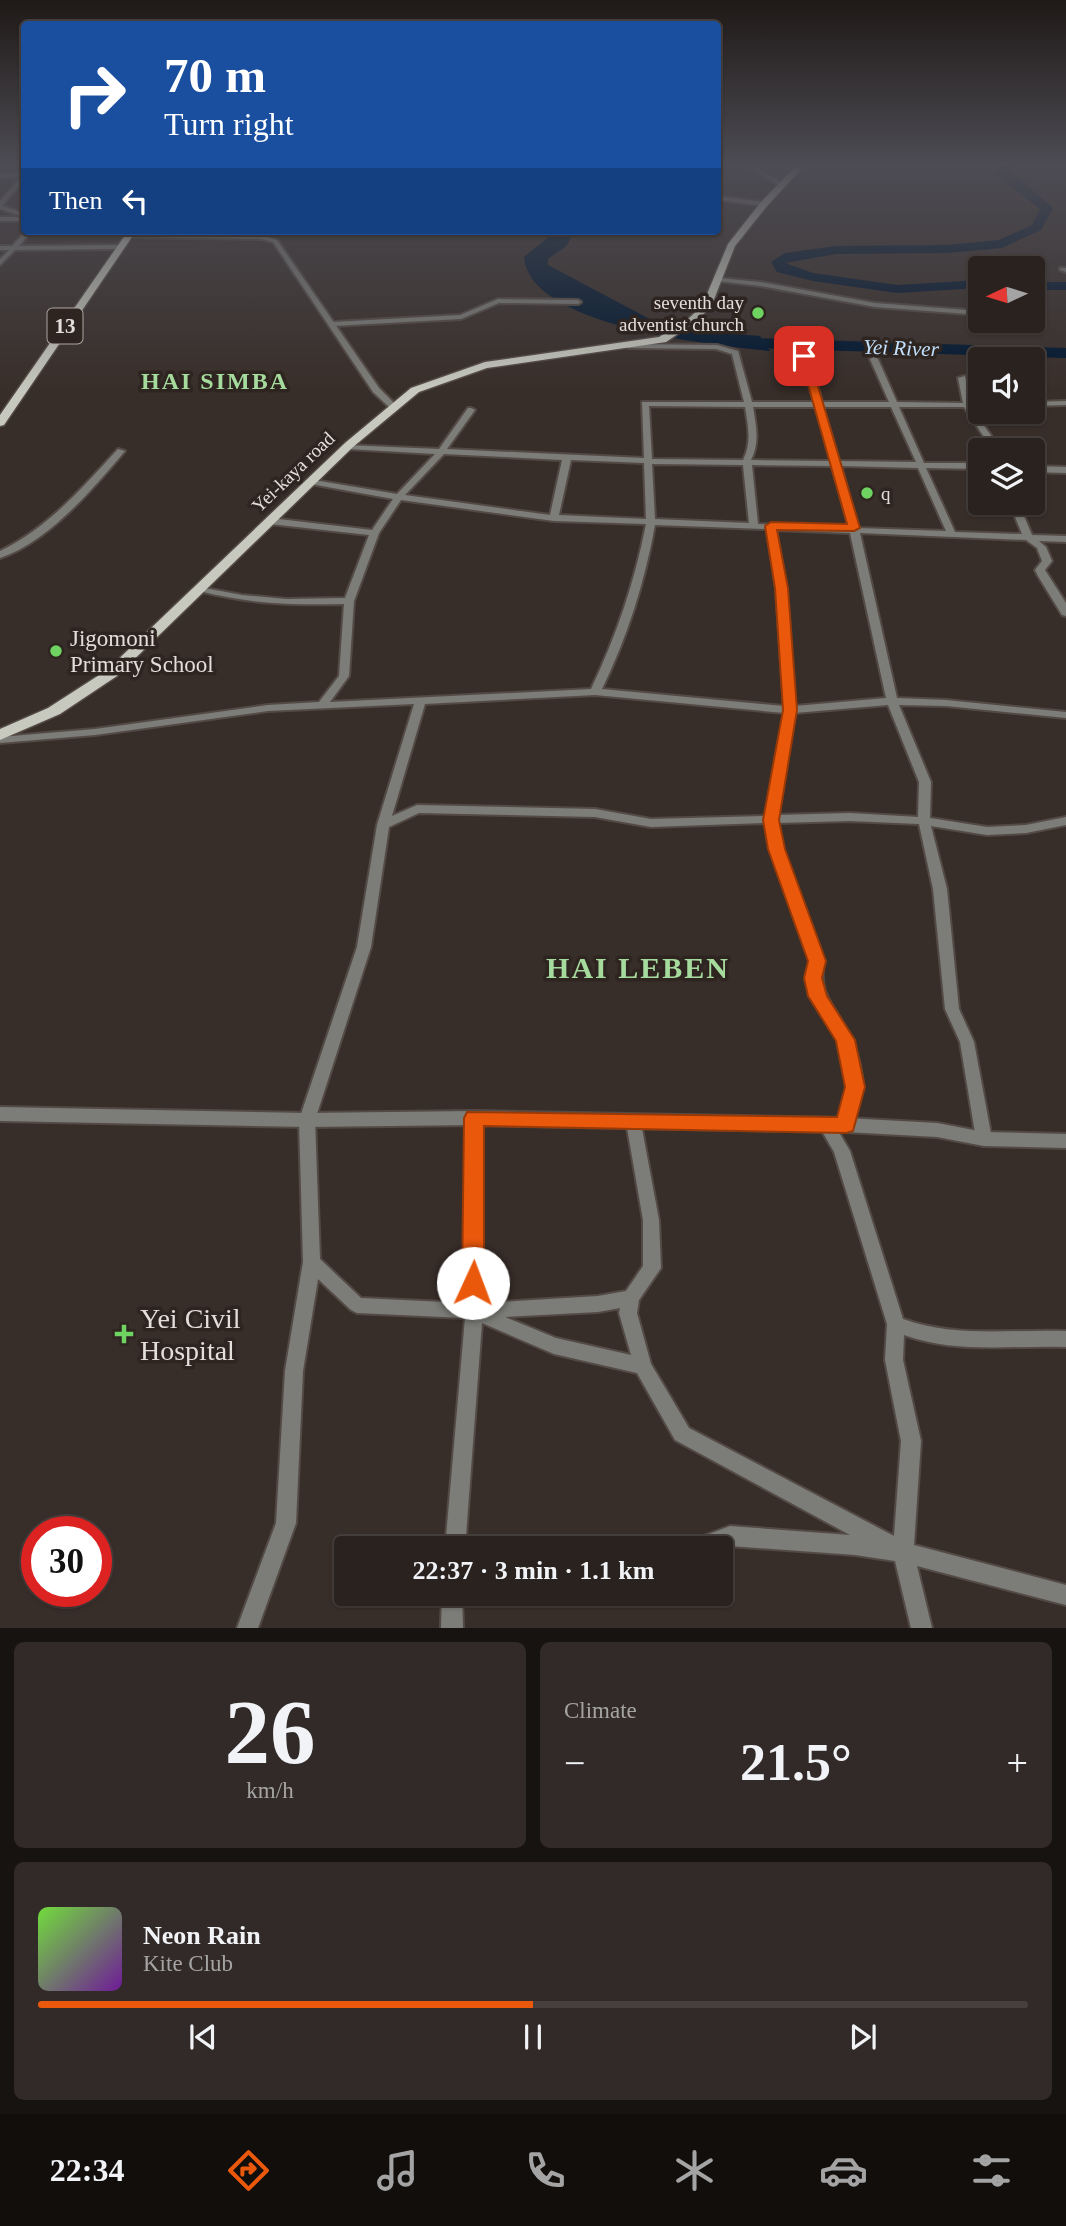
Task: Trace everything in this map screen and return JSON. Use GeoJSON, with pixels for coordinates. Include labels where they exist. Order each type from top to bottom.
{"type":"FeatureCollection","features":[{"type":"Feature","properties":{"kind":"main road","name":"13"},"geometry":{"type":"LineString","coordinates":[[0,423],[5,409],[126,240]]}},
{"type":"Feature","properties":{"kind":"main road"},"geometry":{"type":"LineString","coordinates":[[719,280],[736,240]]}},
{"type":"Feature","properties":{"kind":"main road","name":"Yei-kaya road"},"geometry":{"type":"LineString","coordinates":[[0,737],[54,712],[112,673],[311,481],[393,406],[422,387],[468,369],[508,361],[662,340],[687,324],[706,307],[719,280]]}},
{"type":"Feature","properties":{"kind":"street"},"geometry":{"type":"LineString","coordinates":[[0,263],[21,240]]}},
{"type":"Feature","properties":{"kind":"street"},"geometry":{"type":"LineString","coordinates":[[269,240],[275,242],[376,390],[393,406]]}},
{"type":"Feature","properties":{"kind":"street"},"geometry":{"type":"LineString","coordinates":[[0,248],[120,247]]}},
{"type":"Feature","properties":{"kind":"street"},"geometry":{"type":"LineString","coordinates":[[719,280],[760,284],[875,305],[968,312]]}},
{"type":"Feature","properties":{"kind":"street"},"geometry":{"type":"LineString","coordinates":[[333,324],[461,317],[498,301],[578,302]]}},
{"type":"Feature","properties":{"kind":"street"},"geometry":{"type":"LineString","coordinates":[[628,346],[686,345],[732,351],[742,374],[748,403],[752,451],[747,460],[754,527]]}},
{"type":"Feature","properties":{"kind":"street"},"geometry":{"type":"LineString","coordinates":[[804,356],[820,403],[854,528],[892,701],[925,782],[924,821],[940,890],[952,1009],[967,1042],[984,1139]]}},
{"type":"Feature","properties":{"kind":"street"},"geometry":{"type":"LineString","coordinates":[[874,359],[951,535]]}},
{"type":"Feature","properties":{"kind":"street"},"geometry":{"type":"LineString","coordinates":[[594,692],[612,657],[644,559],[651,521],[645,404],[968,405],[962,378]]}},
{"type":"Feature","properties":{"kind":"street"},"geometry":{"type":"LineString","coordinates":[[1045,404],[1066,403]]}},
{"type":"Feature","properties":{"kind":"street"},"geometry":{"type":"LineString","coordinates":[[323,704],[344,676],[349,601],[374,533],[399,497],[440,453],[471,410]]}},
{"type":"Feature","properties":{"kind":"street"},"geometry":{"type":"LineString","coordinates":[[348,447],[648,461],[747,460],[968,465]]}},
{"type":"Feature","properties":{"kind":"street"},"geometry":{"type":"LineString","coordinates":[[0,555],[23,544],[62,514],[121,451]]}},
{"type":"Feature","properties":{"kind":"street"},"geometry":{"type":"LineString","coordinates":[[554,518],[567,457]]}},
{"type":"Feature","properties":{"kind":"street"},"geometry":{"type":"LineString","coordinates":[[1045,469],[1066,470]]}},
{"type":"Feature","properties":{"kind":"street"},"geometry":{"type":"LineString","coordinates":[[311,481],[399,497],[554,518],[754,527],[854,528],[1066,539]]}},
{"type":"Feature","properties":{"kind":"street"},"geometry":{"type":"LineString","coordinates":[[1019,515],[1028,537],[1041,547],[1047,561],[1040,570],[1047,587],[1060,597],[1066,612]]}},
{"type":"Feature","properties":{"kind":"street"},"geometry":{"type":"LineString","coordinates":[[270,521],[374,533]]}},
{"type":"Feature","properties":{"kind":"street"},"geometry":{"type":"LineString","coordinates":[[771,526],[781,588],[790,710],[771,820],[776,849],[817,961],[813,978],[818,996],[845,1040],[855,1087],[837,1126],[842,1151],[896,1324],[894,1360],[911,1441],[903,1552],[922,1628]]}},
{"type":"Feature","properties":{"kind":"street"},"geometry":{"type":"LineString","coordinates":[[202,589],[242,598],[275,601],[349,601]]}},
{"type":"Feature","properties":{"kind":"street"},"geometry":{"type":"LineString","coordinates":[[0,737],[95,732],[207,715],[323,704],[594,692],[790,710],[892,701],[946,702],[1066,715]]}},
{"type":"Feature","properties":{"kind":"street"},"geometry":{"type":"LineString","coordinates":[[247,1628],[286,1523],[294,1371],[312,1262],[307,1120],[364,947],[383,825],[420,701]]}},
{"type":"Feature","properties":{"kind":"street"},"geometry":{"type":"LineString","coordinates":[[383,825],[417,809],[595,813],[651,823],[850,817],[924,821],[987,831],[1026,829],[1066,821]]}},
{"type":"Feature","properties":{"kind":"street"},"geometry":{"type":"LineString","coordinates":[[0,1114],[307,1120],[474,1118],[837,1126],[937,1130],[984,1139],[1066,1142]]}},
{"type":"Feature","properties":{"kind":"street"},"geometry":{"type":"LineString","coordinates":[[456,1536],[472,1311],[476,1200],[474,1118]]}},
{"type":"Feature","properties":{"kind":"street"},"geometry":{"type":"LineString","coordinates":[[634,1122],[651,1220],[652,1268],[631,1298],[628,1313],[643,1366],[682,1434],[903,1552]]}},
{"type":"Feature","properties":{"kind":"street"},"geometry":{"type":"LineString","coordinates":[[312,1262],[357,1305],[472,1311],[598,1304],[631,1298]]}},
{"type":"Feature","properties":{"kind":"street"},"geometry":{"type":"LineString","coordinates":[[472,1311],[554,1346],[643,1366]]}},
{"type":"Feature","properties":{"kind":"street"},"geometry":{"type":"LineString","coordinates":[[896,1324],[912,1332],[952,1339],[1066,1339]]}},
{"type":"Feature","properties":{"kind":"street"},"geometry":{"type":"LineString","coordinates":[[733,1536],[903,1552],[1066,1595]]}},
{"type":"Feature","properties":{"kind":"street"},"geometry":{"type":"LineString","coordinates":[[452,1606],[452,1628]]}},
{"type":"Feature","properties":{"kind":"water"},"geometry":{"type":"Polygon","coordinates":[[[545,240],[570,240],[564,248],[548,259],[548,265],[659,324],[695,331],[760,336],[770,351],[669,337],[590,316],[557,300],[534,281],[524,257],[545,240]]]}},
{"type":"Feature","properties":{"kind":"waterway","name":"Yei River"},"geometry":{"type":"LineString","coordinates":[[968,285],[897,289],[813,277],[782,269],[778,262],[785,257],[836,250],[948,249],[1002,244],[1010,240]]}},
{"type":"Feature","properties":{"kind":"waterway","name":"Yei River"},"geometry":{"type":"LineString","coordinates":[[1045,286],[1066,286]]}},
{"type":"Feature","properties":{"kind":"waterway","name":"Yei River"},"geometry":{"type":"LineString","coordinates":[[732,339],[752,343],[1066,353]]}},
{"type":"Feature","properties":{"kind":"place","name":"seventh day adventist church"},"geometry":{"type":"Point","coordinates":[758,313]}},
{"type":"Feature","properties":{"kind":"place","name":"q"},"geometry":{"type":"Point","coordinates":[867,493]}},
{"type":"Feature","properties":{"kind":"place","name":"Jigomoni Primary School"},"geometry":{"type":"Point","coordinates":[56,651]}},
{"type":"Feature","properties":{"kind":"place","name":"Yei Civil Hospital"},"geometry":{"type":"Point","coordinates":[124,1334]}},
{"type":"Feature","properties":{"kind":"district","name":"HAI SIMBA"},"geometry":{"type":"Point","coordinates":[215,381]}},
{"type":"Feature","properties":{"kind":"district","name":"HAI LEBEN"},"geometry":{"type":"Point","coordinates":[638,967]}},
{"type":"Feature","properties":{"kind":"route"},"geometry":{"type":"LineString","coordinates":[[473,1283],[476,1200],[474,1118],[846,1125],[848,1107],[855,1087],[845,1040],[818,996],[813,978],[817,961],[776,849],[771,820],[790,710],[781,588],[771,526],[854,528],[820,403],[804,356]]}}]}
